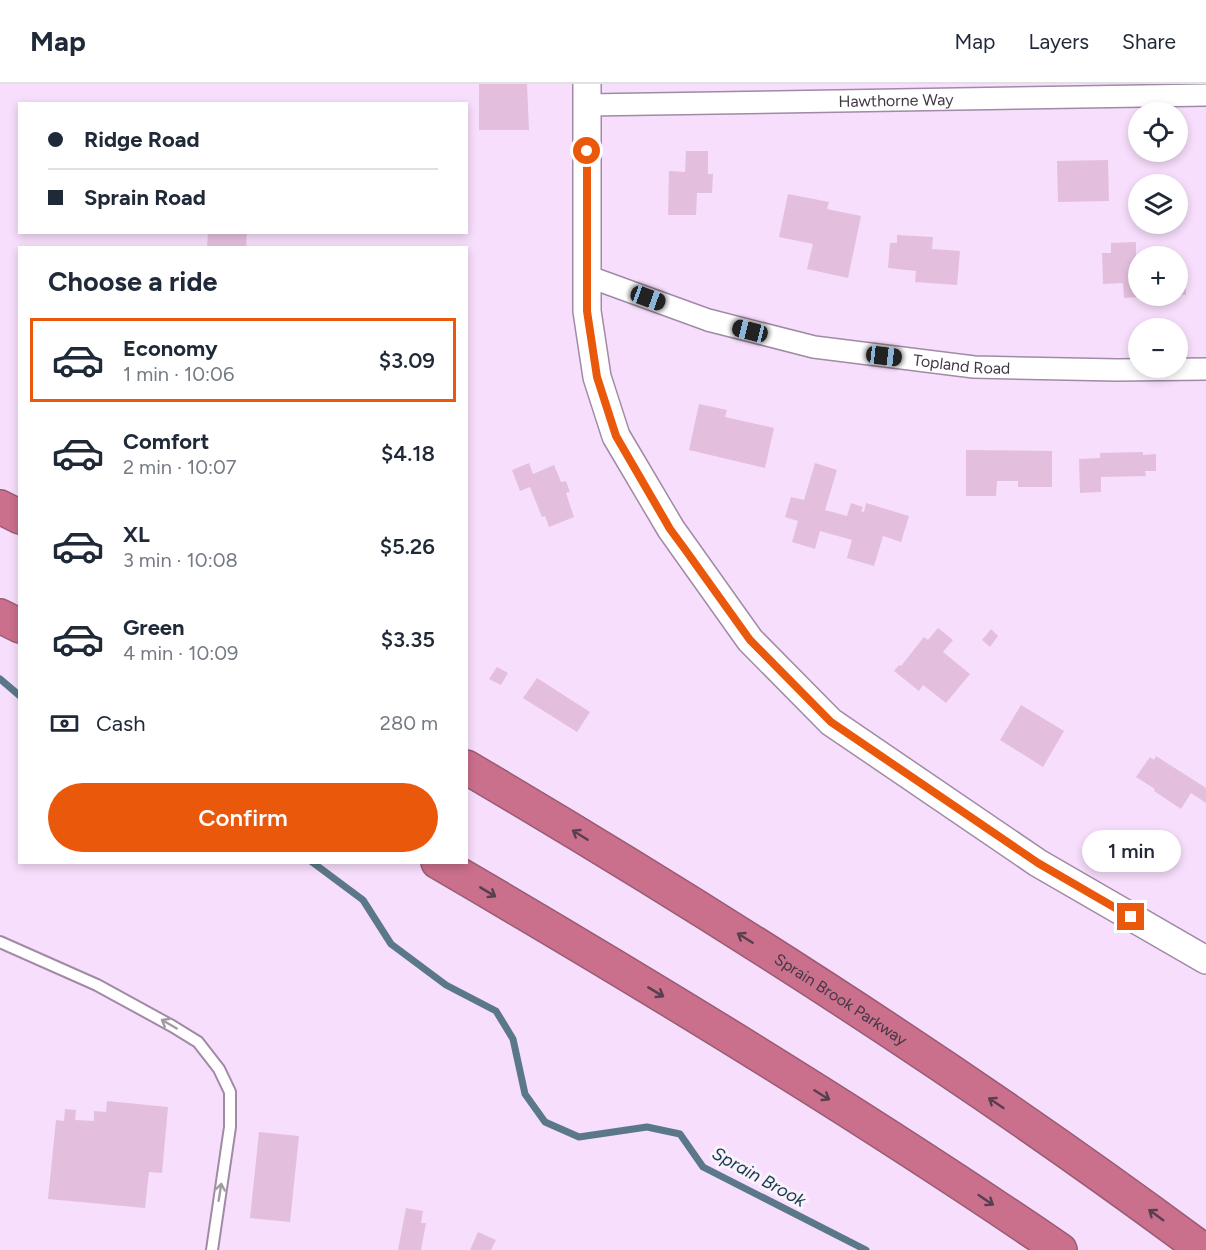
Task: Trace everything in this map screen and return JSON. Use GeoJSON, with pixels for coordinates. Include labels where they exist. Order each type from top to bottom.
{"type":"FeatureCollection","features":[{"type":"Feature","properties":{"kind":"highway"},"geometry":{"type":"LineString","coordinates":[[0,507],[18,516]]}},
{"type":"Feature","properties":{"kind":"highway"},"geometry":{"type":"LineString","coordinates":[[0,616],[18,625]]}},
{"type":"Feature","properties":{"kind":"highway","name":"Sprain Brook Parkway"},"geometry":{"type":"LineString","coordinates":[[468,768],[680,897],[843,1001],[1049,1140],[1203,1250]]}},
{"type":"Feature","properties":{"kind":"highway"},"geometry":{"type":"LineString","coordinates":[[441,864],[753,1051],[899,1143],[1060,1250]]}},
{"type":"Feature","properties":{"kind":"street","name":"Hawthorne Way"},"geometry":{"type":"LineString","coordinates":[[587,95],[1206,95]]}},
{"type":"Feature","properties":{"kind":"street"},"geometry":{"type":"LineString","coordinates":[[587,95],[587,311],[597,377],[616,436],[670,529],[750,640],[831,722],[1038,863],[1206,960]]}},
{"type":"Feature","properties":{"kind":"street","name":"Topland Road"},"geometry":{"type":"LineString","coordinates":[[587,276],[708,320],[814,347],[974,367],[1206,369]]}},
{"type":"Feature","properties":{"kind":"lane"},"geometry":{"type":"LineString","coordinates":[[0,942],[97,985],[172,1026],[198,1042],[219,1069],[231,1092],[231,1127],[212,1250]]}},
{"type":"Feature","properties":{"kind":"building"},"geometry":{"type":"Polygon","coordinates":[[[479,84],[527,84],[529,130],[479,130],[479,84]]]}},
{"type":"Feature","properties":{"kind":"building"},"geometry":{"type":"Polygon","coordinates":[[[686,151],[708,151],[708,174],[713,174],[712,193],[697,193],[696,215],[668,215],[669,171],[685,172],[686,151]]]}},
{"type":"Feature","properties":{"kind":"building"},"geometry":{"type":"Polygon","coordinates":[[[1108,160],[1109,201],[1058,202],[1057,161],[1108,160]]]}},
{"type":"Feature","properties":{"kind":"building"},"geometry":{"type":"Polygon","coordinates":[[[788,194],[829,202],[827,209],[861,216],[848,278],[807,269],[813,244],[779,237],[788,194]]]}},
{"type":"Feature","properties":{"kind":"building"},"geometry":{"type":"Polygon","coordinates":[[[208,234],[247,234],[246,246],[207,246],[208,234]]]}},
{"type":"Feature","properties":{"kind":"building"},"geometry":{"type":"Polygon","coordinates":[[[897,235],[933,237],[932,249],[960,251],[957,285],[915,282],[916,271],[888,268],[890,243],[897,243],[897,235]]]}},
{"type":"Feature","properties":{"kind":"building"},"geometry":{"type":"Polygon","coordinates":[[[1136,242],[1136,246],[1128,246],[1128,298],[1124,298],[1123,283],[1103,284],[1102,253],[1111,253],[1111,243],[1136,242]]]}},
{"type":"Feature","properties":{"kind":"building"},"geometry":{"type":"Polygon","coordinates":[[[699,404],[727,410],[725,417],[774,428],[765,468],[689,450],[699,404]]]}},
{"type":"Feature","properties":{"kind":"building"},"geometry":{"type":"Polygon","coordinates":[[[966,450],[1052,451],[1052,487],[1018,487],[1018,481],[997,481],[996,496],[966,496],[966,450]]]}},
{"type":"Feature","properties":{"kind":"building"},"geometry":{"type":"Polygon","coordinates":[[[1143,452],[1143,455],[1156,454],[1156,471],[1145,471],[1146,476],[1101,477],[1101,492],[1080,493],[1079,459],[1100,458],[1100,453],[1143,452]]]}},
{"type":"Feature","properties":{"kind":"building"},"geometry":{"type":"Polygon","coordinates":[[[529,463],[533,474],[554,465],[561,482],[566,481],[570,492],[566,493],[574,517],[549,527],[545,516],[542,517],[530,487],[520,491],[512,470],[529,463]]]}},
{"type":"Feature","properties":{"kind":"building"},"geometry":{"type":"Polygon","coordinates":[[[815,463],[837,470],[825,510],[847,516],[851,503],[863,507],[861,511],[864,512],[866,503],[909,516],[901,542],[883,536],[874,566],[847,558],[852,540],[820,531],[815,549],[792,542],[798,521],[785,517],[791,497],[804,500],[815,463]]]}},
{"type":"Feature","properties":{"kind":"building"},"geometry":{"type":"Polygon","coordinates":[[[938,628],[953,640],[943,652],[970,674],[946,703],[923,685],[919,691],[894,671],[899,665],[901,666],[924,637],[928,640],[938,628]]]}},
{"type":"Feature","properties":{"kind":"building"},"geometry":{"type":"Polygon","coordinates":[[[991,629],[998,636],[990,647],[982,640],[991,629]]]}},
{"type":"Feature","properties":{"kind":"building"},"geometry":{"type":"Polygon","coordinates":[[[497,667],[508,673],[501,685],[489,679],[497,667]]]}},
{"type":"Feature","properties":{"kind":"building"},"geometry":{"type":"Polygon","coordinates":[[[537,678],[590,712],[577,732],[523,698],[537,678]]]}},
{"type":"Feature","properties":{"kind":"building"},"geometry":{"type":"Polygon","coordinates":[[[1021,705],[1064,731],[1043,767],[1000,740],[1021,705]]]}},
{"type":"Feature","properties":{"kind":"building"},"geometry":{"type":"Polygon","coordinates":[[[1156,756],[1206,788],[1206,803],[1191,793],[1181,809],[1136,777],[1150,757],[1154,760],[1156,756]]]}},
{"type":"Feature","properties":{"kind":"building"},"geometry":{"type":"Polygon","coordinates":[[[107,1101],[168,1107],[162,1173],[149,1172],[145,1208],[48,1199],[56,1120],[64,1121],[65,1109],[76,1110],[75,1120],[94,1121],[94,1111],[106,1112],[107,1101]]]}},
{"type":"Feature","properties":{"kind":"building"},"geometry":{"type":"Polygon","coordinates":[[[259,1132],[299,1136],[290,1222],[250,1218],[259,1132]]]}},
{"type":"Feature","properties":{"kind":"building"},"geometry":{"type":"Polygon","coordinates":[[[406,1208],[423,1211],[421,1223],[426,1223],[421,1250],[398,1250],[406,1208]]]}},
{"type":"Feature","properties":{"kind":"building"},"geometry":{"type":"Polygon","coordinates":[[[478,1232],[496,1240],[491,1250],[470,1250],[478,1232]]]}},
{"type":"Feature","properties":{"kind":"waterway","name":"Sprain Brook"},"geometry":{"type":"LineString","coordinates":[[0,679],[18,694]]}},
{"type":"Feature","properties":{"kind":"waterway","name":"Sprain Brook"},"geometry":{"type":"LineString","coordinates":[[315,864],[363,900],[391,944],[446,985],[496,1011],[513,1039],[525,1094],[545,1122],[579,1137],[647,1127],[680,1134],[703,1167],[866,1250]]}},
{"type":"Feature","properties":{"kind":"route"},"geometry":{"type":"LineString","coordinates":[[587,151],[587,311],[597,377],[616,436],[670,529],[750,640],[831,722],[1038,863],[1131,917]]}}]}
